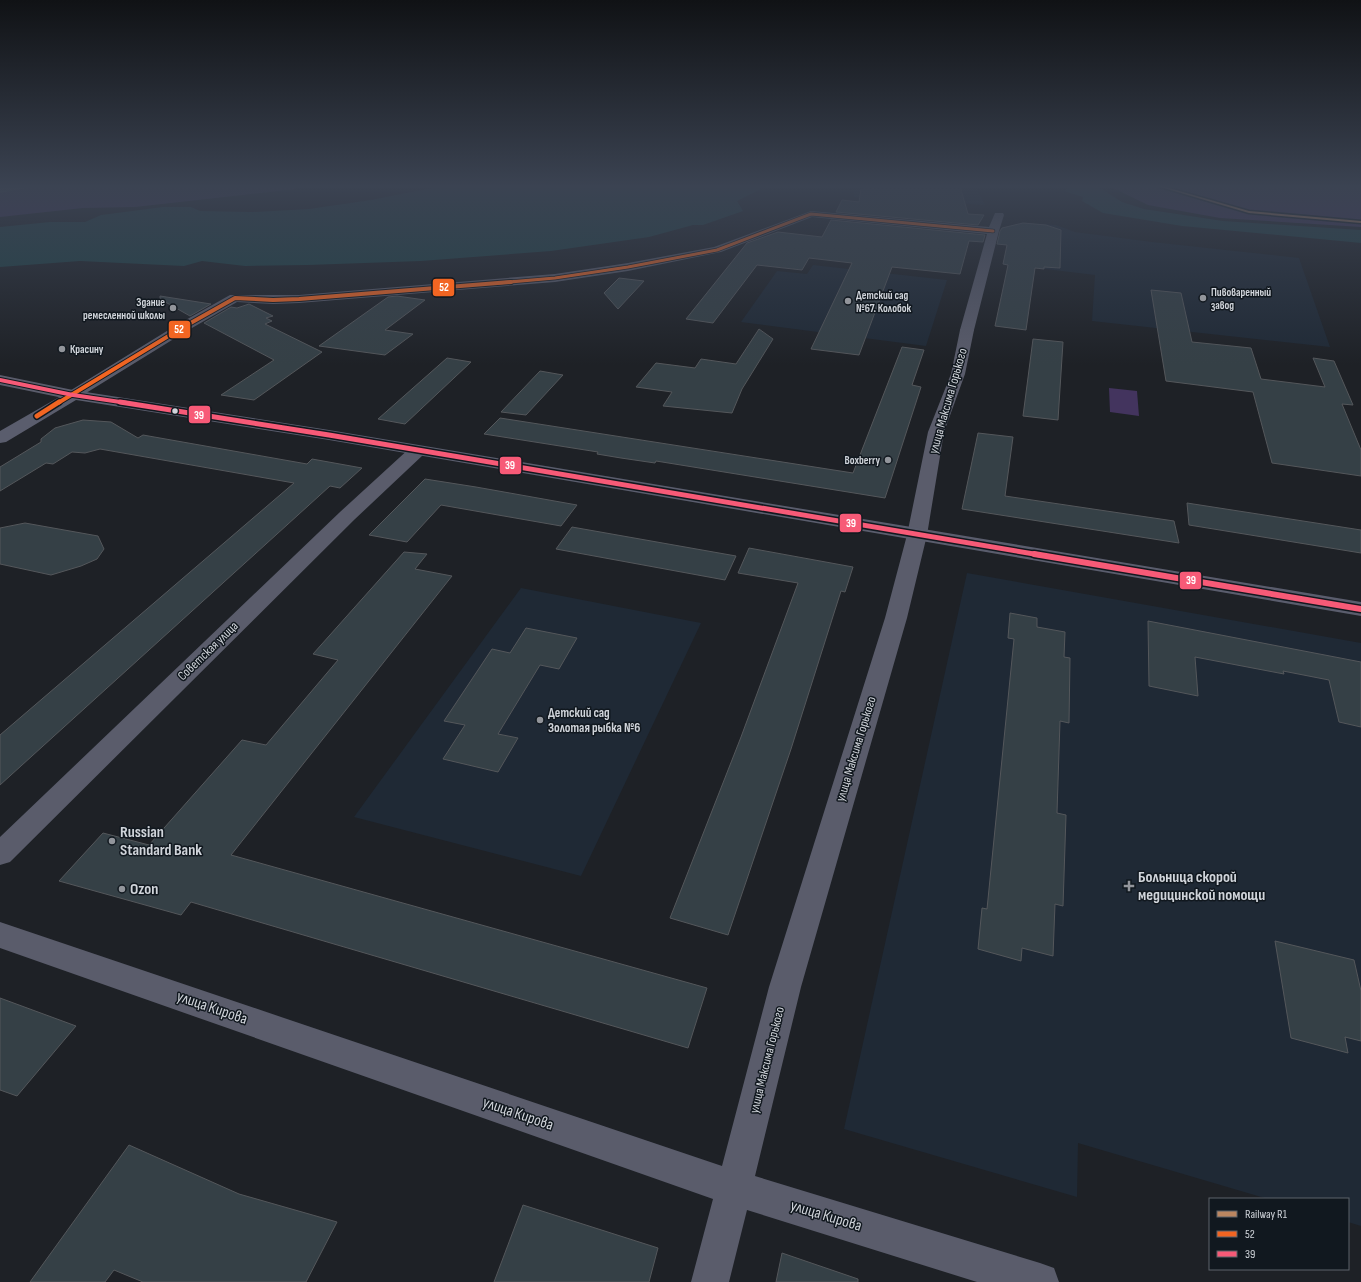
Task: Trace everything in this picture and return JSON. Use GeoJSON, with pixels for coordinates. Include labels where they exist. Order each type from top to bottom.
{"type":"FeatureCollection","features":[{"type":"Feature","properties":{"kind":"main road"},"geometry":{"type":"LineString","coordinates":[[0,438],[73,395],[329,435],[1361,609]]}},
{"type":"Feature","properties":{"kind":"street"},"geometry":{"type":"LineString","coordinates":[[0,380],[73,395],[180,329],[235,298],[272,300],[299,299],[555,278],[628,267],[717,250],[728,246]]}},
{"type":"Feature","properties":{"kind":"street","name":"улица Максима Горького"},"geometry":{"type":"LineString","coordinates":[[710,1282],[785,987],[896,618],[917,534],[936,432],[958,374],[989,246]]}},
{"type":"Feature","properties":{"kind":"street","name":"Советская улица"},"geometry":{"type":"LineString","coordinates":[[0,854],[347,516],[417,451]]}},
{"type":"Feature","properties":{"kind":"street","name":"улица Кирова"},"geometry":{"type":"LineString","coordinates":[[0,935],[734,1188],[1040,1282]]}},
{"type":"Feature","properties":{"kind":"shaded area"},"geometry":{"type":"Polygon","coordinates":[[[0,246],[587,246],[551,251],[421,261],[245,266],[202,261],[184,266],[80,261],[0,267],[0,246]]]}},
{"type":"Feature","properties":{"kind":"shaded area","name":"Пивоваренный завод"},"geometry":{"type":"Polygon","coordinates":[[[1007,246],[1187,246],[1299,258],[1330,347],[1092,321],[1095,275],[1003,264],[1007,246]]]}},
{"type":"Feature","properties":{"kind":"shaded area","name":"Детский сад №67. Колобок"},"geometry":{"type":"Polygon","coordinates":[[[813,265],[947,280],[926,346],[741,322],[777,271],[807,274],[813,265]]]}},
{"type":"Feature","properties":{"kind":"shaded area"},"geometry":{"type":"Polygon","coordinates":[[[1109,388],[1137,391],[1139,416],[1110,412],[1109,388]]]}},
{"type":"Feature","properties":{"kind":"shaded area","name":"Больница скорой медицинской помощи"},"geometry":{"type":"Polygon","coordinates":[[[967,573],[1361,643],[1361,1226],[1349,1222],[1349,1198],[1265,1198],[1078,1143],[1077,1197],[844,1129],[967,573]]]}},
{"type":"Feature","properties":{"kind":"shaded area","name":"Детский сад Золотая рыбка №6"},"geometry":{"type":"Polygon","coordinates":[[[521,588],[701,623],[581,876],[354,817],[521,588]]]}},
{"type":"Feature","properties":{"kind":"building"},"geometry":{"type":"Polygon","coordinates":[[[745,246],[968,246],[960,274],[892,267],[859,355],[811,349],[852,263],[809,258],[802,270],[757,265],[713,323],[686,319],[745,246]]]}},
{"type":"Feature","properties":{"kind":"building"},"geometry":{"type":"Polygon","coordinates":[[[1007,246],[1061,246],[1060,268],[1035,268],[1026,330],[995,326],[1008,265],[1003,264],[1007,246]]]}},
{"type":"Feature","properties":{"kind":"building"},"geometry":{"type":"Polygon","coordinates":[[[619,278],[644,281],[618,309],[604,293],[619,278]]]}},
{"type":"Feature","properties":{"kind":"building"},"geometry":{"type":"Polygon","coordinates":[[[1151,290],[1181,293],[1192,342],[1251,348],[1261,379],[1325,387],[1313,358],[1334,361],[1353,405],[1342,404],[1361,450],[1361,476],[1272,463],[1253,392],[1166,381],[1151,290]]]}},
{"type":"Feature","properties":{"kind":"building"},"geometry":{"type":"Polygon","coordinates":[[[160,296],[211,304],[190,316],[160,299],[160,296]]]}},
{"type":"Feature","properties":{"kind":"building"},"geometry":{"type":"Polygon","coordinates":[[[397,296],[425,300],[385,330],[413,334],[385,355],[319,346],[388,297],[397,296]]]}},
{"type":"Feature","properties":{"kind":"building"},"geometry":{"type":"Polygon","coordinates":[[[249,304],[273,316],[266,318],[272,321],[265,324],[322,352],[254,400],[221,395],[274,360],[204,323],[231,307],[237,308],[249,304]]]}},
{"type":"Feature","properties":{"kind":"building"},"geometry":{"type":"Polygon","coordinates":[[[759,329],[773,339],[742,389],[732,413],[663,406],[672,392],[636,387],[656,363],[695,368],[701,359],[736,364],[759,329]]]}},
{"type":"Feature","properties":{"kind":"building"},"geometry":{"type":"Polygon","coordinates":[[[1033,339],[1063,342],[1058,420],[1023,416],[1033,339]]]}},
{"type":"Feature","properties":{"kind":"building"},"geometry":{"type":"Polygon","coordinates":[[[902,347],[924,350],[912,385],[921,387],[885,498],[656,461],[655,463],[621,458],[597,454],[598,452],[484,434],[500,418],[853,473],[902,347]]]}},
{"type":"Feature","properties":{"kind":"building"},"geometry":{"type":"Polygon","coordinates":[[[447,358],[471,362],[405,424],[378,419],[447,358]]]}},
{"type":"Feature","properties":{"kind":"building"},"geometry":{"type":"Polygon","coordinates":[[[540,371],[563,375],[526,415],[501,412],[540,371]]]}},
{"type":"Feature","properties":{"kind":"building"},"geometry":{"type":"Polygon","coordinates":[[[83,420],[111,422],[138,438],[143,435],[307,464],[312,459],[362,468],[340,488],[330,486],[0,785],[0,735],[294,483],[100,449],[85,453],[72,452],[53,464],[46,463],[0,491],[0,467],[41,442],[41,439],[55,428],[83,420]]]}},
{"type":"Feature","properties":{"kind":"building"},"geometry":{"type":"Polygon","coordinates":[[[978,433],[1013,437],[1005,496],[1174,521],[1179,543],[962,509],[978,433]]]}},
{"type":"Feature","properties":{"kind":"building"},"geometry":{"type":"Polygon","coordinates":[[[425,479],[577,505],[561,526],[441,505],[407,542],[369,535],[425,479]]]}},
{"type":"Feature","properties":{"kind":"building"},"geometry":{"type":"Polygon","coordinates":[[[1187,503],[1361,530],[1361,553],[1189,525],[1187,503]]]}},
{"type":"Feature","properties":{"kind":"building"},"geometry":{"type":"Polygon","coordinates":[[[25,523],[98,536],[104,549],[97,559],[81,566],[51,575],[0,564],[0,528],[25,523]]]}},
{"type":"Feature","properties":{"kind":"building"},"geometry":{"type":"Polygon","coordinates":[[[572,527],[736,556],[725,580],[556,549],[572,527]]]}},
{"type":"Feature","properties":{"kind":"building"},"geometry":{"type":"Polygon","coordinates":[[[749,548],[853,567],[845,592],[841,591],[791,749],[728,935],[670,918],[741,737],[798,583],[738,573],[749,548]]]}},
{"type":"Feature","properties":{"kind":"building"},"geometry":{"type":"Polygon","coordinates":[[[404,552],[427,554],[415,569],[452,576],[231,855],[707,988],[688,1048],[191,902],[181,915],[59,881],[103,833],[149,845],[242,740],[266,745],[338,660],[313,654],[404,552]]]}},
{"type":"Feature","properties":{"kind":"building"},"geometry":{"type":"Polygon","coordinates":[[[1010,613],[1037,618],[1037,627],[1065,632],[1064,657],[1070,658],[1069,723],[1060,721],[1057,813],[1066,815],[1063,906],[1055,904],[1053,956],[1022,948],[1021,961],[978,949],[982,908],[987,909],[1014,639],[1008,638],[1010,613]]]}},
{"type":"Feature","properties":{"kind":"building"},"geometry":{"type":"Polygon","coordinates":[[[1148,621],[1361,662],[1361,727],[1339,722],[1329,680],[1283,671],[1284,674],[1195,657],[1198,696],[1149,686],[1148,621]]]}},
{"type":"Feature","properties":{"kind":"building"},"geometry":{"type":"Polygon","coordinates":[[[526,628],[577,638],[559,669],[540,665],[498,734],[518,738],[498,772],[443,759],[465,725],[444,721],[492,649],[510,653],[526,628]]]}},
{"type":"Feature","properties":{"kind":"building"},"geometry":{"type":"Polygon","coordinates":[[[1275,941],[1354,960],[1361,991],[1361,1041],[1345,1037],[1348,1053],[1291,1038],[1275,941]]]}},
{"type":"Feature","properties":{"kind":"building"},"geometry":{"type":"Polygon","coordinates":[[[0,998],[76,1026],[17,1096],[0,1090],[0,998]]]}},
{"type":"Feature","properties":{"kind":"building"},"geometry":{"type":"Polygon","coordinates":[[[129,1145],[239,1194],[337,1222],[306,1282],[143,1282],[114,1270],[105,1282],[30,1282],[129,1145]]]}},
{"type":"Feature","properties":{"kind":"building"},"geometry":{"type":"Polygon","coordinates":[[[523,1205],[658,1248],[649,1282],[494,1282],[523,1205]]]}},
{"type":"Feature","properties":{"kind":"building"},"geometry":{"type":"Polygon","coordinates":[[[782,1253],[858,1279],[858,1282],[776,1282],[782,1253]]]}},
{"type":"Feature","properties":{"kind":"transit line","name":"52"},"geometry":{"type":"LineString","coordinates":[[37,416],[180,329],[235,298],[273,300],[299,299],[555,278],[628,267],[717,250],[728,246]]}},
{"type":"Feature","properties":{"kind":"transit line","name":"39"},"geometry":{"type":"LineString","coordinates":[[0,380],[73,395],[329,435],[1361,609]]}},
{"type":"Feature","properties":{"kind":"place","name":"Пивоваренный завод"},"geometry":{"type":"Point","coordinates":[1203,298]}},
{"type":"Feature","properties":{"kind":"place","name":"Детский сад №67. Колобок"},"geometry":{"type":"Point","coordinates":[848,301]}},
{"type":"Feature","properties":{"kind":"place","name":"Здание ремесленной школы"},"geometry":{"type":"Point","coordinates":[173,308]}},
{"type":"Feature","properties":{"kind":"place","name":"Красину"},"geometry":{"type":"Point","coordinates":[62,349]}},
{"type":"Feature","properties":{"kind":"place","name":"Boxberry"},"geometry":{"type":"Point","coordinates":[888,460]}},
{"type":"Feature","properties":{"kind":"place","name":"Детский сад Золотая рыбка №6"},"geometry":{"type":"Point","coordinates":[540,720]}},
{"type":"Feature","properties":{"kind":"place","name":"Russian Standard Bank"},"geometry":{"type":"Point","coordinates":[112,841]}},
{"type":"Feature","properties":{"kind":"place","name":"Больница скорой медицинской помощи"},"geometry":{"type":"Point","coordinates":[1129,886]}},
{"type":"Feature","properties":{"kind":"place","name":"Ozon"},"geometry":{"type":"Point","coordinates":[122,889]}}]}
